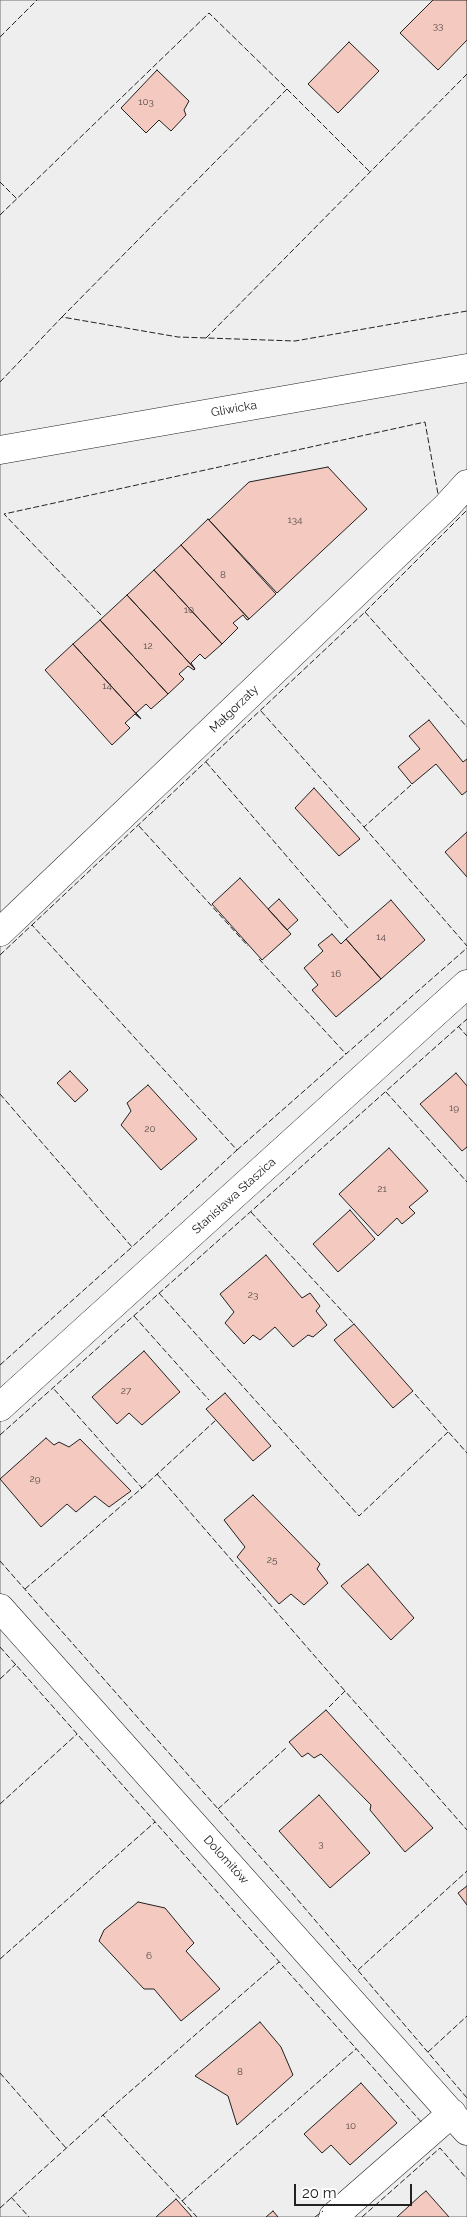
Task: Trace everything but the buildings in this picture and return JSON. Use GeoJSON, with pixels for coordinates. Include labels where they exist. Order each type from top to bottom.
{"type":"FeatureCollection","features":[{"type":"Feature","properties":{"kind":"street","name":"Gliwicka"},"geometry":{"type":"LineString","coordinates":[[0,450],[467,368]]}},
{"type":"Feature","properties":{"kind":"street","name":"Małgorzaty"},"geometry":{"type":"LineString","coordinates":[[0,932],[439,514],[467,484]]}},
{"type":"Feature","properties":{"kind":"street","name":"Stanisława Staszica"},"geometry":{"type":"LineString","coordinates":[[0,1407],[467,984]]}},
{"type":"Feature","properties":{"kind":"street","name":"Dolomitów"},"geometry":{"type":"LineString","coordinates":[[0,1608],[459,2122],[333,2217]]}},
{"type":"Feature","properties":{"kind":"shaded area"},"geometry":{"type":"Polygon","coordinates":[[[0,0],[467,0],[467,2217],[0,2217],[0,0]]]}},
{"type":"Feature","properties":{"kind":"fence"},"geometry":{"type":"LineString","coordinates":[[0,37],[37,0]]}},
{"type":"Feature","properties":{"kind":"fence"},"geometry":{"type":"LineString","coordinates":[[0,215],[209,13],[287,89],[62,317]]}},
{"type":"Feature","properties":{"kind":"fence"},"geometry":{"type":"LineString","coordinates":[[206,338],[467,74]]}},
{"type":"Feature","properties":{"kind":"fence"},"geometry":{"type":"LineString","coordinates":[[287,89],[370,172]]}},
{"type":"Feature","properties":{"kind":"fence"},"geometry":{"type":"LineString","coordinates":[[0,182],[17,199]]}},
{"type":"Feature","properties":{"kind":"fence"},"geometry":{"type":"LineString","coordinates":[[0,382],[62,317],[178,337],[295,341],[467,311]]}},
{"type":"Feature","properties":{"kind":"fence"},"geometry":{"type":"LineString","coordinates":[[101,615],[4,514],[425,422],[438,494]]}},
{"type":"Feature","properties":{"kind":"fence"},"geometry":{"type":"LineString","coordinates":[[0,955],[365,612],[467,510]]}},
{"type":"Feature","properties":{"kind":"fence"},"geometry":{"type":"LineString","coordinates":[[365,612],[467,727]]}},
{"type":"Feature","properties":{"kind":"fence"},"geometry":{"type":"LineString","coordinates":[[261,711],[364,827],[411,785]]}},
{"type":"Feature","properties":{"kind":"fence"},"geometry":{"type":"LineString","coordinates":[[206,762],[349,929]]}},
{"type":"Feature","properties":{"kind":"fence"},"geometry":{"type":"LineString","coordinates":[[139,826],[248,946]]}},
{"type":"Feature","properties":{"kind":"fence"},"geometry":{"type":"LineString","coordinates":[[364,827],[467,946]]}},
{"type":"Feature","properties":{"kind":"fence"},"geometry":{"type":"LineString","coordinates":[[0,1094],[132,1247],[237,1150],[32,925]]}},
{"type":"Feature","properties":{"kind":"fence"},"geometry":{"type":"LineString","coordinates":[[259,959],[346,1054],[467,948]]}},
{"type":"Feature","properties":{"kind":"fence"},"geometry":{"type":"LineString","coordinates":[[0,1435],[467,1019]]}},
{"type":"Feature","properties":{"kind":"fence"},"geometry":{"type":"LineString","coordinates":[[458,1026],[467,1036]]}},
{"type":"Feature","properties":{"kind":"fence"},"geometry":{"type":"LineString","coordinates":[[237,1150],[346,1054]]}},
{"type":"Feature","properties":{"kind":"fence"},"geometry":{"type":"LineString","coordinates":[[386,1092],[467,1182]]}},
{"type":"Feature","properties":{"kind":"fence"},"geometry":{"type":"LineString","coordinates":[[251,1212],[353,1323]]}},
{"type":"Feature","properties":{"kind":"fence"},"geometry":{"type":"LineString","coordinates":[[0,1365],[132,1247]]}},
{"type":"Feature","properties":{"kind":"fence"},"geometry":{"type":"LineString","coordinates":[[159,1293],[359,1516],[448,1432]]}},
{"type":"Feature","properties":{"kind":"fence"},"geometry":{"type":"LineString","coordinates":[[134,1316],[209,1400]]}},
{"type":"Feature","properties":{"kind":"fence"},"geometry":{"type":"LineString","coordinates":[[25,1589],[142,1488],[53,1388]]}},
{"type":"Feature","properties":{"kind":"fence"},"geometry":{"type":"LineString","coordinates":[[415,1394],[467,1453]]}},
{"type":"Feature","properties":{"kind":"fence"},"geometry":{"type":"LineString","coordinates":[[142,1488],[216,1420]]}},
{"type":"Feature","properties":{"kind":"fence"},"geometry":{"type":"LineString","coordinates":[[157,1474],[345,1691]]}},
{"type":"Feature","properties":{"kind":"fence"},"geometry":{"type":"LineString","coordinates":[[0,1561],[285,1885],[467,2098]]}},
{"type":"Feature","properties":{"kind":"fence"},"geometry":{"type":"LineString","coordinates":[[0,1647],[423,2124]]}},
{"type":"Feature","properties":{"kind":"fence"},"geometry":{"type":"LineString","coordinates":[[0,1679],[16,1664]]}},
{"type":"Feature","properties":{"kind":"fence"},"geometry":{"type":"LineString","coordinates":[[329,1707],[345,1691],[467,1830]]}},
{"type":"Feature","properties":{"kind":"fence"},"geometry":{"type":"LineString","coordinates":[[0,1804],[77,1734]]}},
{"type":"Feature","properties":{"kind":"fence"},"geometry":{"type":"LineString","coordinates":[[218,1809],[286,1748]]}},
{"type":"Feature","properties":{"kind":"fence"},"geometry":{"type":"LineString","coordinates":[[0,1959],[155,1822]]}},
{"type":"Feature","properties":{"kind":"fence"},"geometry":{"type":"LineString","coordinates":[[358,1970],[467,1871]]}},
{"type":"Feature","properties":{"kind":"fence"},"geometry":{"type":"LineString","coordinates":[[103,2115],[279,1962]]}},
{"type":"Feature","properties":{"kind":"fence"},"geometry":{"type":"LineString","coordinates":[[428,2052],[467,2016]]}},
{"type":"Feature","properties":{"kind":"fence"},"geometry":{"type":"LineString","coordinates":[[182,2201],[356,2049]]}},
{"type":"Feature","properties":{"kind":"fence"},"geometry":{"type":"LineString","coordinates":[[0,2073],[66,2148]]}},
{"type":"Feature","properties":{"kind":"fence"},"geometry":{"type":"LineString","coordinates":[[0,2208],[103,2115],[197,2217]]}},
{"type":"Feature","properties":{"kind":"fence"},"geometry":{"type":"LineString","coordinates":[[362,2217],[440,2148],[467,2179]]}},
{"type":"Feature","properties":{"kind":"fence"},"geometry":{"type":"LineString","coordinates":[[11,2197],[29,2217]]}},
{"type":"Feature","properties":{"kind":"fence"},"geometry":{"type":"LineString","coordinates":[[315,2217],[323,2211]]}}]}
